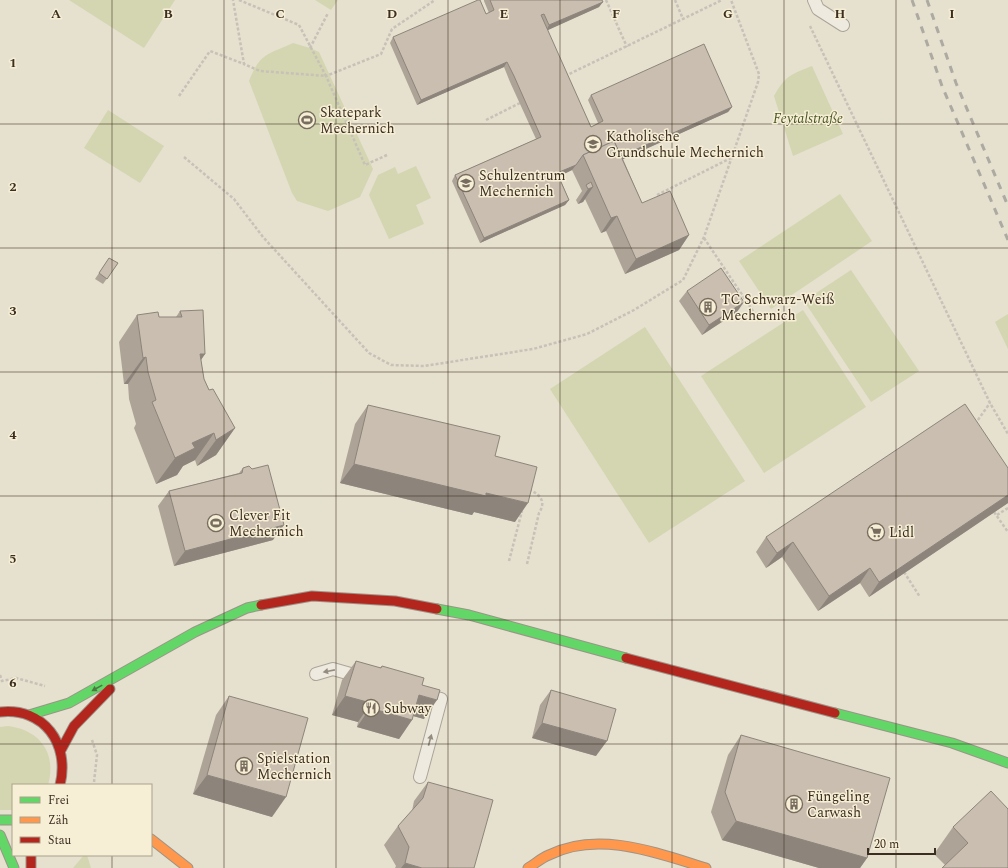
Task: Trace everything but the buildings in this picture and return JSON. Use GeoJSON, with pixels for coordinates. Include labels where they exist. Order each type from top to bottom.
{"type":"FeatureCollection","features":[{"type":"Feature","properties":{"kind":"main road"},"geometry":{"type":"LineString","coordinates":[[29,715],[69,703],[195,632],[247,608],[312,596],[395,601],[469,615],[677,672],[952,743],[1008,763]]}},
{"type":"Feature","properties":{"kind":"main road"},"geometry":{"type":"LineString","coordinates":[[61,750],[69,733],[81,718],[131,669]]}},
{"type":"Feature","properties":{"kind":"main road"},"geometry":{"type":"LineString","coordinates":[[1,710],[29,715],[43,724],[54,735],[61,750],[63,768],[60,784]]}},
{"type":"Feature","properties":{"kind":"main road"},"geometry":{"type":"LineString","coordinates":[[0,820],[12,820]]}},
{"type":"Feature","properties":{"kind":"main road"},"geometry":{"type":"LineString","coordinates":[[0,835],[14,868]]}},
{"type":"Feature","properties":{"kind":"main road"},"geometry":{"type":"LineString","coordinates":[[152,839],[188,868]]}},
{"type":"Feature","properties":{"kind":"main road"},"geometry":{"type":"LineString","coordinates":[[528,868],[539,859],[574,845],[609,843],[665,856],[706,868]]}},
{"type":"Feature","properties":{"kind":"main road"},"geometry":{"type":"LineString","coordinates":[[31,856],[31,868]]}},
{"type":"Feature","properties":{"kind":"lane"},"geometry":{"type":"LineString","coordinates":[[814,0],[818,8],[843,25]]}},
{"type":"Feature","properties":{"kind":"lane"},"geometry":{"type":"LineString","coordinates":[[316,674],[333,669],[376,681]]}},
{"type":"Feature","properties":{"kind":"lane"},"geometry":{"type":"LineString","coordinates":[[412,691],[441,699],[420,777]]}},
{"type":"Feature","properties":{"kind":"path"},"geometry":{"type":"LineString","coordinates":[[233,0],[244,64]]}},
{"type":"Feature","properties":{"kind":"path"},"geometry":{"type":"LineString","coordinates":[[239,0],[298,25],[326,76],[365,165],[387,155]]}},
{"type":"Feature","properties":{"kind":"path"},"geometry":{"type":"LineString","coordinates":[[179,96],[210,51],[260,71],[326,76],[381,54],[392,29],[436,0]]}},
{"type":"Feature","properties":{"kind":"path"},"geometry":{"type":"LineString","coordinates":[[606,0],[627,47]]}},
{"type":"Feature","properties":{"kind":"path"},"geometry":{"type":"LineString","coordinates":[[675,0],[683,20]]}},
{"type":"Feature","properties":{"kind":"path"},"geometry":{"type":"LineString","coordinates":[[562,77],[722,0]]}},
{"type":"Feature","properties":{"kind":"path"},"geometry":{"type":"LineString","coordinates":[[184,157],[234,199],[263,237],[364,349],[391,364],[424,366],[525,350],[587,334],[634,310],[683,280],[704,238],[759,74],[731,0]]}},
{"type":"Feature","properties":{"kind":"path"},"geometry":{"type":"LineString","coordinates":[[310,48],[328,12]]}},
{"type":"Feature","properties":{"kind":"path"},"geometry":{"type":"LineString","coordinates":[[808,22],[990,403],[1008,434]]}},
{"type":"Feature","properties":{"kind":"path"},"geometry":{"type":"LineString","coordinates":[[486,120],[520,103]]}},
{"type":"Feature","properties":{"kind":"path"},"geometry":{"type":"LineString","coordinates":[[657,195],[731,158]]}},
{"type":"Feature","properties":{"kind":"path"},"geometry":{"type":"LineString","coordinates":[[704,238],[757,317]]}},
{"type":"Feature","properties":{"kind":"path"},"geometry":{"type":"LineString","coordinates":[[972,430],[990,403]]}},
{"type":"Feature","properties":{"kind":"path"},"geometry":{"type":"LineString","coordinates":[[526,496],[528,489],[537,493],[543,501],[527,564]]}},
{"type":"Feature","properties":{"kind":"path"},"geometry":{"type":"LineString","coordinates":[[997,515],[1008,508]]}},
{"type":"Feature","properties":{"kind":"path"},"geometry":{"type":"LineString","coordinates":[[509,561],[522,509]]}},
{"type":"Feature","properties":{"kind":"path"},"geometry":{"type":"LineString","coordinates":[[994,512],[1008,532]]}},
{"type":"Feature","properties":{"kind":"path"},"geometry":{"type":"LineString","coordinates":[[904,572],[920,597]]}},
{"type":"Feature","properties":{"kind":"path"},"geometry":{"type":"LineString","coordinates":[[0,675],[2,681],[16,678],[47,687]]}},
{"type":"Feature","properties":{"kind":"path"},"geometry":{"type":"LineString","coordinates":[[90,735],[97,755],[94,782]]}},
{"type":"Feature","properties":{"kind":"green space"},"geometry":{"type":"Polygon","coordinates":[[[69,0],[175,0],[144,48],[69,0]]]}},
{"type":"Feature","properties":{"kind":"green space"},"geometry":{"type":"Polygon","coordinates":[[[315,0],[338,0],[331,10],[315,0]]]}},
{"type":"Feature","properties":{"kind":"green space","name":"Skatepark Mechernich"},"geometry":{"type":"Polygon","coordinates":[[[293,43],[319,52],[373,169],[360,197],[328,211],[297,201],[292,193],[249,81],[257,65],[265,56],[293,43]]]}},
{"type":"Feature","properties":{"kind":"green space","name":"Feytalstraße"},"geometry":{"type":"Polygon","coordinates":[[[812,66],[843,134],[793,156],[774,96],[789,76],[812,66]]]}},
{"type":"Feature","properties":{"kind":"green space"},"geometry":{"type":"Polygon","coordinates":[[[108,110],[164,146],[140,183],[84,148],[108,110]]]}},
{"type":"Feature","properties":{"kind":"green space"},"geometry":{"type":"Polygon","coordinates":[[[416,166],[431,198],[416,205],[424,224],[389,239],[369,195],[378,175],[395,167],[398,174],[416,166]]]}},
{"type":"Feature","properties":{"kind":"green space"},"geometry":{"type":"Polygon","coordinates":[[[840,194],[872,241],[771,309],[739,261],[840,194]]]}},
{"type":"Feature","properties":{"kind":"green space"},"geometry":{"type":"Polygon","coordinates":[[[851,270],[919,371],[871,402],[804,301],[851,270]]]}},
{"type":"Feature","properties":{"kind":"green space"},"geometry":{"type":"Polygon","coordinates":[[[803,310],[866,407],[764,473],[701,376],[803,310]]]}},
{"type":"Feature","properties":{"kind":"green space"},"geometry":{"type":"Polygon","coordinates":[[[1008,314],[1008,349],[995,322],[1008,314]]]}},
{"type":"Feature","properties":{"kind":"green space"},"geometry":{"type":"Polygon","coordinates":[[[645,327],[745,481],[649,543],[550,389],[645,327]]]}},
{"type":"Feature","properties":{"kind":"green space"},"geometry":{"type":"Polygon","coordinates":[[[8,726],[29,732],[43,745],[48,753],[50,763],[48,784],[12,784],[12,810],[0,810],[0,727],[8,726]]]}},
{"type":"Feature","properties":{"kind":"green space"},"geometry":{"type":"Polygon","coordinates":[[[83,856],[87,856],[91,868],[73,868],[83,856]]]}},
{"type":"Feature","properties":{"kind":"railway"},"geometry":{"type":"LineString","coordinates":[[912,0],[942,86],[1008,240]]}},
{"type":"Feature","properties":{"kind":"railway"},"geometry":{"type":"LineString","coordinates":[[927,0],[956,83],[1008,206]]}},
{"type":"Feature","properties":{"kind":"traffic: fast"},"geometry":{"type":"LineString","coordinates":[[29,715],[69,703],[195,632],[247,608],[261,605]]}},
{"type":"Feature","properties":{"kind":"traffic: fast"},"geometry":{"type":"LineString","coordinates":[[437,609],[469,615],[626,658]]}},
{"type":"Feature","properties":{"kind":"traffic: fast"},"geometry":{"type":"LineString","coordinates":[[835,713],[952,743],[1008,763]]}},
{"type":"Feature","properties":{"kind":"traffic: fast"},"geometry":{"type":"LineString","coordinates":[[0,820],[12,820]]}},
{"type":"Feature","properties":{"kind":"traffic: fast"},"geometry":{"type":"LineString","coordinates":[[0,835],[14,868]]}},
{"type":"Feature","properties":{"kind":"traffic: slow"},"geometry":{"type":"LineString","coordinates":[[152,840],[188,868]]}},
{"type":"Feature","properties":{"kind":"traffic: slow"},"geometry":{"type":"LineString","coordinates":[[528,868],[546,856],[568,848],[587,844],[628,846],[668,856],[706,868]]}},
{"type":"Feature","properties":{"kind":"traffic: jam"},"geometry":{"type":"LineString","coordinates":[[261,605],[312,596],[395,601],[437,609]]}},
{"type":"Feature","properties":{"kind":"traffic: jam"},"geometry":{"type":"LineString","coordinates":[[626,658],[835,713]]}},
{"type":"Feature","properties":{"kind":"traffic: jam"},"geometry":{"type":"LineString","coordinates":[[61,750],[74,726],[110,689]]}},
{"type":"Feature","properties":{"kind":"traffic: jam"},"geometry":{"type":"LineString","coordinates":[[0,712],[16,712],[29,716],[41,722],[50,731],[57,743],[61,756],[62,770],[60,784]]}},
{"type":"Feature","properties":{"kind":"traffic: jam"},"geometry":{"type":"LineString","coordinates":[[31,856],[31,868]]}},
{"type":"Feature","properties":{"kind":"place","name":"Skatepark Mechernich"},"geometry":{"type":"Point","coordinates":[307,120]}},
{"type":"Feature","properties":{"kind":"place","name":"Katholische Grundschule Mechernich"},"geometry":{"type":"Point","coordinates":[593,144]}},
{"type":"Feature","properties":{"kind":"place","name":"Schulzentrum Mechernich"},"geometry":{"type":"Point","coordinates":[466,183]}},
{"type":"Feature","properties":{"kind":"place","name":"TC Schwarz-Weiß Mechernich"},"geometry":{"type":"Point","coordinates":[708,307]}},
{"type":"Feature","properties":{"kind":"place","name":"Clever Fit Mechernich"},"geometry":{"type":"Point","coordinates":[216,523]}},
{"type":"Feature","properties":{"kind":"place","name":"Lidl"},"geometry":{"type":"Point","coordinates":[876,532]}},
{"type":"Feature","properties":{"kind":"place","name":"Subway"},"geometry":{"type":"Point","coordinates":[371,708]}},
{"type":"Feature","properties":{"kind":"place","name":"Spielstation Mechernich"},"geometry":{"type":"Point","coordinates":[244,766]}},
{"type":"Feature","properties":{"kind":"place","name":"Füngeling Carwash"},"geometry":{"type":"Point","coordinates":[794,804]}}]}
